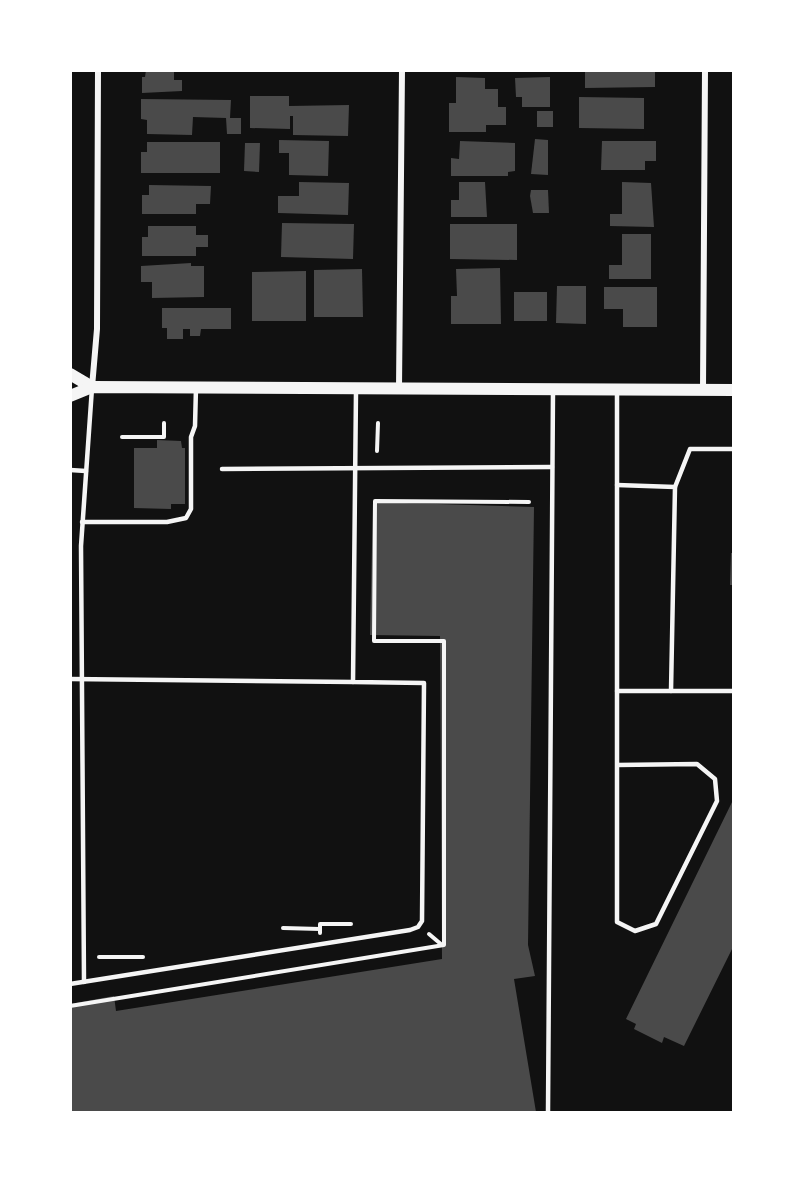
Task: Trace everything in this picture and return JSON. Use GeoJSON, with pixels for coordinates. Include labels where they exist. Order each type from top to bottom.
{"type":"FeatureCollection","features":[{"type":"Feature","properties":{"kind":"main road"},"geometry":{"type":"LineString","coordinates":[[70,374],[92,387]]}},
{"type":"Feature","properties":{"kind":"main road"},"geometry":{"type":"LineString","coordinates":[[70,396],[92,387],[734,390]]}},
{"type":"Feature","properties":{"kind":"street"},"geometry":{"type":"LineString","coordinates":[[92,387],[97,329],[98,70]]}},
{"type":"Feature","properties":{"kind":"street"},"geometry":{"type":"LineString","coordinates":[[399,388],[402,70]]}},
{"type":"Feature","properties":{"kind":"street"},"geometry":{"type":"LineString","coordinates":[[703,390],[705,70]]}},
{"type":"Feature","properties":{"kind":"lane"},"geometry":{"type":"LineString","coordinates":[[84,981],[82,522],[92,387]]}},
{"type":"Feature","properties":{"kind":"lane"},"geometry":{"type":"LineString","coordinates":[[82,522],[167,522],[186,518],[191,509],[191,437],[195,426],[196,387]]}},
{"type":"Feature","properties":{"kind":"lane"},"geometry":{"type":"LineString","coordinates":[[353,682],[356,388]]}},
{"type":"Feature","properties":{"kind":"lane"},"geometry":{"type":"LineString","coordinates":[[548,1113],[553,390]]}},
{"type":"Feature","properties":{"kind":"lane"},"geometry":{"type":"LineString","coordinates":[[617,390],[617,485],[617,691],[617,765],[617,922],[635,931],[656,924],[717,801],[715,779],[698,764],[617,765]]}},
{"type":"Feature","properties":{"kind":"lane"},"geometry":{"type":"LineString","coordinates":[[671,691],[675,487],[690,449],[734,449]]}},
{"type":"Feature","properties":{"kind":"lane"},"geometry":{"type":"LineString","coordinates":[[222,469],[552,467]]}},
{"type":"Feature","properties":{"kind":"lane"},"geometry":{"type":"LineString","coordinates":[[70,470],[86,471]]}},
{"type":"Feature","properties":{"kind":"lane"},"geometry":{"type":"LineString","coordinates":[[617,485],[675,487]]}},
{"type":"Feature","properties":{"kind":"lane"},"geometry":{"type":"LineString","coordinates":[[70,679],[424,683],[424,903],[422,921],[418,927],[70,984]]}},
{"type":"Feature","properties":{"kind":"lane"},"geometry":{"type":"LineString","coordinates":[[617,691],[734,691]]}},
{"type":"Feature","properties":{"kind":"path"},"geometry":{"type":"LineString","coordinates":[[122,437],[164,437],[164,423]]}},
{"type":"Feature","properties":{"kind":"path"},"geometry":{"type":"LineString","coordinates":[[377,451],[378,423]]}},
{"type":"Feature","properties":{"kind":"path"},"geometry":{"type":"LineString","coordinates":[[442,945],[444,641],[374,641],[375,501],[529,502]]}},
{"type":"Feature","properties":{"kind":"path"},"geometry":{"type":"LineString","coordinates":[[283,928],[320,931],[320,924],[351,924]]}},
{"type":"Feature","properties":{"kind":"path"},"geometry":{"type":"LineString","coordinates":[[429,935],[442,945]]}},
{"type":"Feature","properties":{"kind":"path"},"geometry":{"type":"LineString","coordinates":[[70,1006],[442,945]]}},
{"type":"Feature","properties":{"kind":"path"},"geometry":{"type":"LineString","coordinates":[[99,957],[140,957]]}},
{"type":"Feature","properties":{"kind":"path"},"geometry":{"type":"LineString","coordinates":[[319,965],[320,958]]}},
{"type":"Feature","properties":{"kind":"building"},"geometry":{"type":"Polygon","coordinates":[[[146,70],[174,70],[174,80],[182,80],[182,91],[142,93],[142,77],[145,77],[146,70]]]}},
{"type":"Feature","properties":{"kind":"building"},"geometry":{"type":"Polygon","coordinates":[[[585,70],[655,72],[655,87],[585,88],[585,70]]]}},
{"type":"Feature","properties":{"kind":"building"},"geometry":{"type":"Polygon","coordinates":[[[456,77],[485,78],[485,89],[498,89],[498,107],[506,107],[506,125],[486,125],[486,132],[449,132],[449,103],[456,103],[456,77]]]}},
{"type":"Feature","properties":{"kind":"building"},"geometry":{"type":"Polygon","coordinates":[[[550,77],[550,107],[522,107],[522,97],[516,97],[515,78],[550,77]]]}},
{"type":"Feature","properties":{"kind":"building"},"geometry":{"type":"Polygon","coordinates":[[[250,96],[289,96],[289,106],[349,105],[348,136],[293,135],[293,116],[290,116],[290,129],[250,128],[250,96]]]}},
{"type":"Feature","properties":{"kind":"building"},"geometry":{"type":"Polygon","coordinates":[[[579,97],[644,98],[644,129],[579,128],[579,97]]]}},
{"type":"Feature","properties":{"kind":"building"},"geometry":{"type":"Polygon","coordinates":[[[141,99],[231,100],[230,118],[241,118],[241,134],[227,134],[226,118],[193,117],[192,135],[147,134],[147,120],[141,119],[141,99]]]}},
{"type":"Feature","properties":{"kind":"building"},"geometry":{"type":"Polygon","coordinates":[[[537,111],[553,111],[553,127],[537,127],[537,111]]]}},
{"type":"Feature","properties":{"kind":"building"},"geometry":{"type":"Polygon","coordinates":[[[535,139],[548,140],[548,175],[531,174],[535,139]]]}},
{"type":"Feature","properties":{"kind":"building"},"geometry":{"type":"Polygon","coordinates":[[[279,140],[329,141],[328,176],[289,175],[289,153],[279,153],[279,140]]]}},
{"type":"Feature","properties":{"kind":"building"},"geometry":{"type":"Polygon","coordinates":[[[460,141],[515,143],[515,171],[508,172],[508,176],[451,176],[451,158],[459,159],[460,141]]]}},
{"type":"Feature","properties":{"kind":"building"},"geometry":{"type":"Polygon","coordinates":[[[602,141],[656,141],[656,161],[645,161],[645,170],[601,170],[602,141]]]}},
{"type":"Feature","properties":{"kind":"building"},"geometry":{"type":"Polygon","coordinates":[[[147,142],[220,142],[220,173],[141,173],[141,152],[147,152],[147,142]]]}},
{"type":"Feature","properties":{"kind":"building"},"geometry":{"type":"Polygon","coordinates":[[[245,143],[260,143],[259,172],[244,171],[245,143]]]}},
{"type":"Feature","properties":{"kind":"building"},"geometry":{"type":"Polygon","coordinates":[[[299,182],[349,183],[348,215],[278,213],[278,196],[299,196],[299,182]]]}},
{"type":"Feature","properties":{"kind":"building"},"geometry":{"type":"Polygon","coordinates":[[[459,182],[485,182],[487,217],[451,217],[451,200],[459,200],[459,182]]]}},
{"type":"Feature","properties":{"kind":"building"},"geometry":{"type":"Polygon","coordinates":[[[622,182],[651,183],[654,227],[610,226],[610,214],[622,214],[622,182]]]}},
{"type":"Feature","properties":{"kind":"building"},"geometry":{"type":"Polygon","coordinates":[[[149,185],[211,186],[210,204],[196,204],[196,214],[142,214],[142,195],[149,195],[149,185]]]}},
{"type":"Feature","properties":{"kind":"building"},"geometry":{"type":"Polygon","coordinates":[[[531,190],[548,190],[549,213],[533,213],[531,190]]]}},
{"type":"Feature","properties":{"kind":"building"},"geometry":{"type":"Polygon","coordinates":[[[282,223],[354,224],[353,259],[281,257],[282,223]]]}},
{"type":"Feature","properties":{"kind":"building"},"geometry":{"type":"Polygon","coordinates":[[[450,224],[517,224],[517,260],[450,259],[450,224]]]}},
{"type":"Feature","properties":{"kind":"building"},"geometry":{"type":"Polygon","coordinates":[[[148,226],[196,226],[196,235],[208,235],[208,247],[196,247],[196,256],[142,256],[142,237],[148,237],[148,226]]]}},
{"type":"Feature","properties":{"kind":"building"},"geometry":{"type":"Polygon","coordinates":[[[622,234],[651,234],[651,279],[609,279],[609,265],[622,265],[622,234]]]}},
{"type":"Feature","properties":{"kind":"building"},"geometry":{"type":"Polygon","coordinates":[[[191,263],[191,266],[204,266],[204,297],[152,298],[152,282],[141,282],[141,266],[191,263]]]}},
{"type":"Feature","properties":{"kind":"building"},"geometry":{"type":"Polygon","coordinates":[[[500,268],[501,324],[451,324],[451,296],[457,296],[456,269],[500,268]]]}},
{"type":"Feature","properties":{"kind":"building"},"geometry":{"type":"Polygon","coordinates":[[[362,269],[363,317],[314,317],[314,270],[362,269]]]}},
{"type":"Feature","properties":{"kind":"building"},"geometry":{"type":"Polygon","coordinates":[[[306,271],[306,321],[252,321],[252,272],[306,271]]]}},
{"type":"Feature","properties":{"kind":"building"},"geometry":{"type":"Polygon","coordinates":[[[557,286],[586,286],[586,324],[556,323],[557,286]]]}},
{"type":"Feature","properties":{"kind":"building"},"geometry":{"type":"Polygon","coordinates":[[[604,287],[657,287],[657,327],[623,327],[623,309],[604,309],[604,287]]]}},
{"type":"Feature","properties":{"kind":"building"},"geometry":{"type":"Polygon","coordinates":[[[514,292],[547,292],[547,321],[514,321],[514,292]]]}},
{"type":"Feature","properties":{"kind":"building"},"geometry":{"type":"Polygon","coordinates":[[[162,308],[231,308],[231,329],[201,329],[200,336],[190,336],[190,329],[183,329],[183,339],[167,339],[167,328],[162,328],[162,308]]]}},
{"type":"Feature","properties":{"kind":"building"},"geometry":{"type":"Polygon","coordinates":[[[157,440],[181,441],[182,448],[185,448],[185,504],[171,504],[171,509],[134,508],[134,448],[157,448],[157,440]]]}},
{"type":"Feature","properties":{"kind":"building"},"geometry":{"type":"Polygon","coordinates":[[[373,502],[534,507],[528,945],[535,976],[514,979],[536,1112],[70,1112],[70,1004],[114,996],[116,1011],[442,959],[440,636],[370,635],[373,502]]]}},
{"type":"Feature","properties":{"kind":"building"},"geometry":{"type":"Polygon","coordinates":[[[731,553],[734,553],[734,585],[730,585],[731,553]]]}},
{"type":"Feature","properties":{"kind":"building"},"geometry":{"type":"Polygon","coordinates":[[[734,798],[734,945],[684,1046],[664,1037],[662,1043],[634,1029],[636,1024],[626,1019],[734,798]]]}}]}
